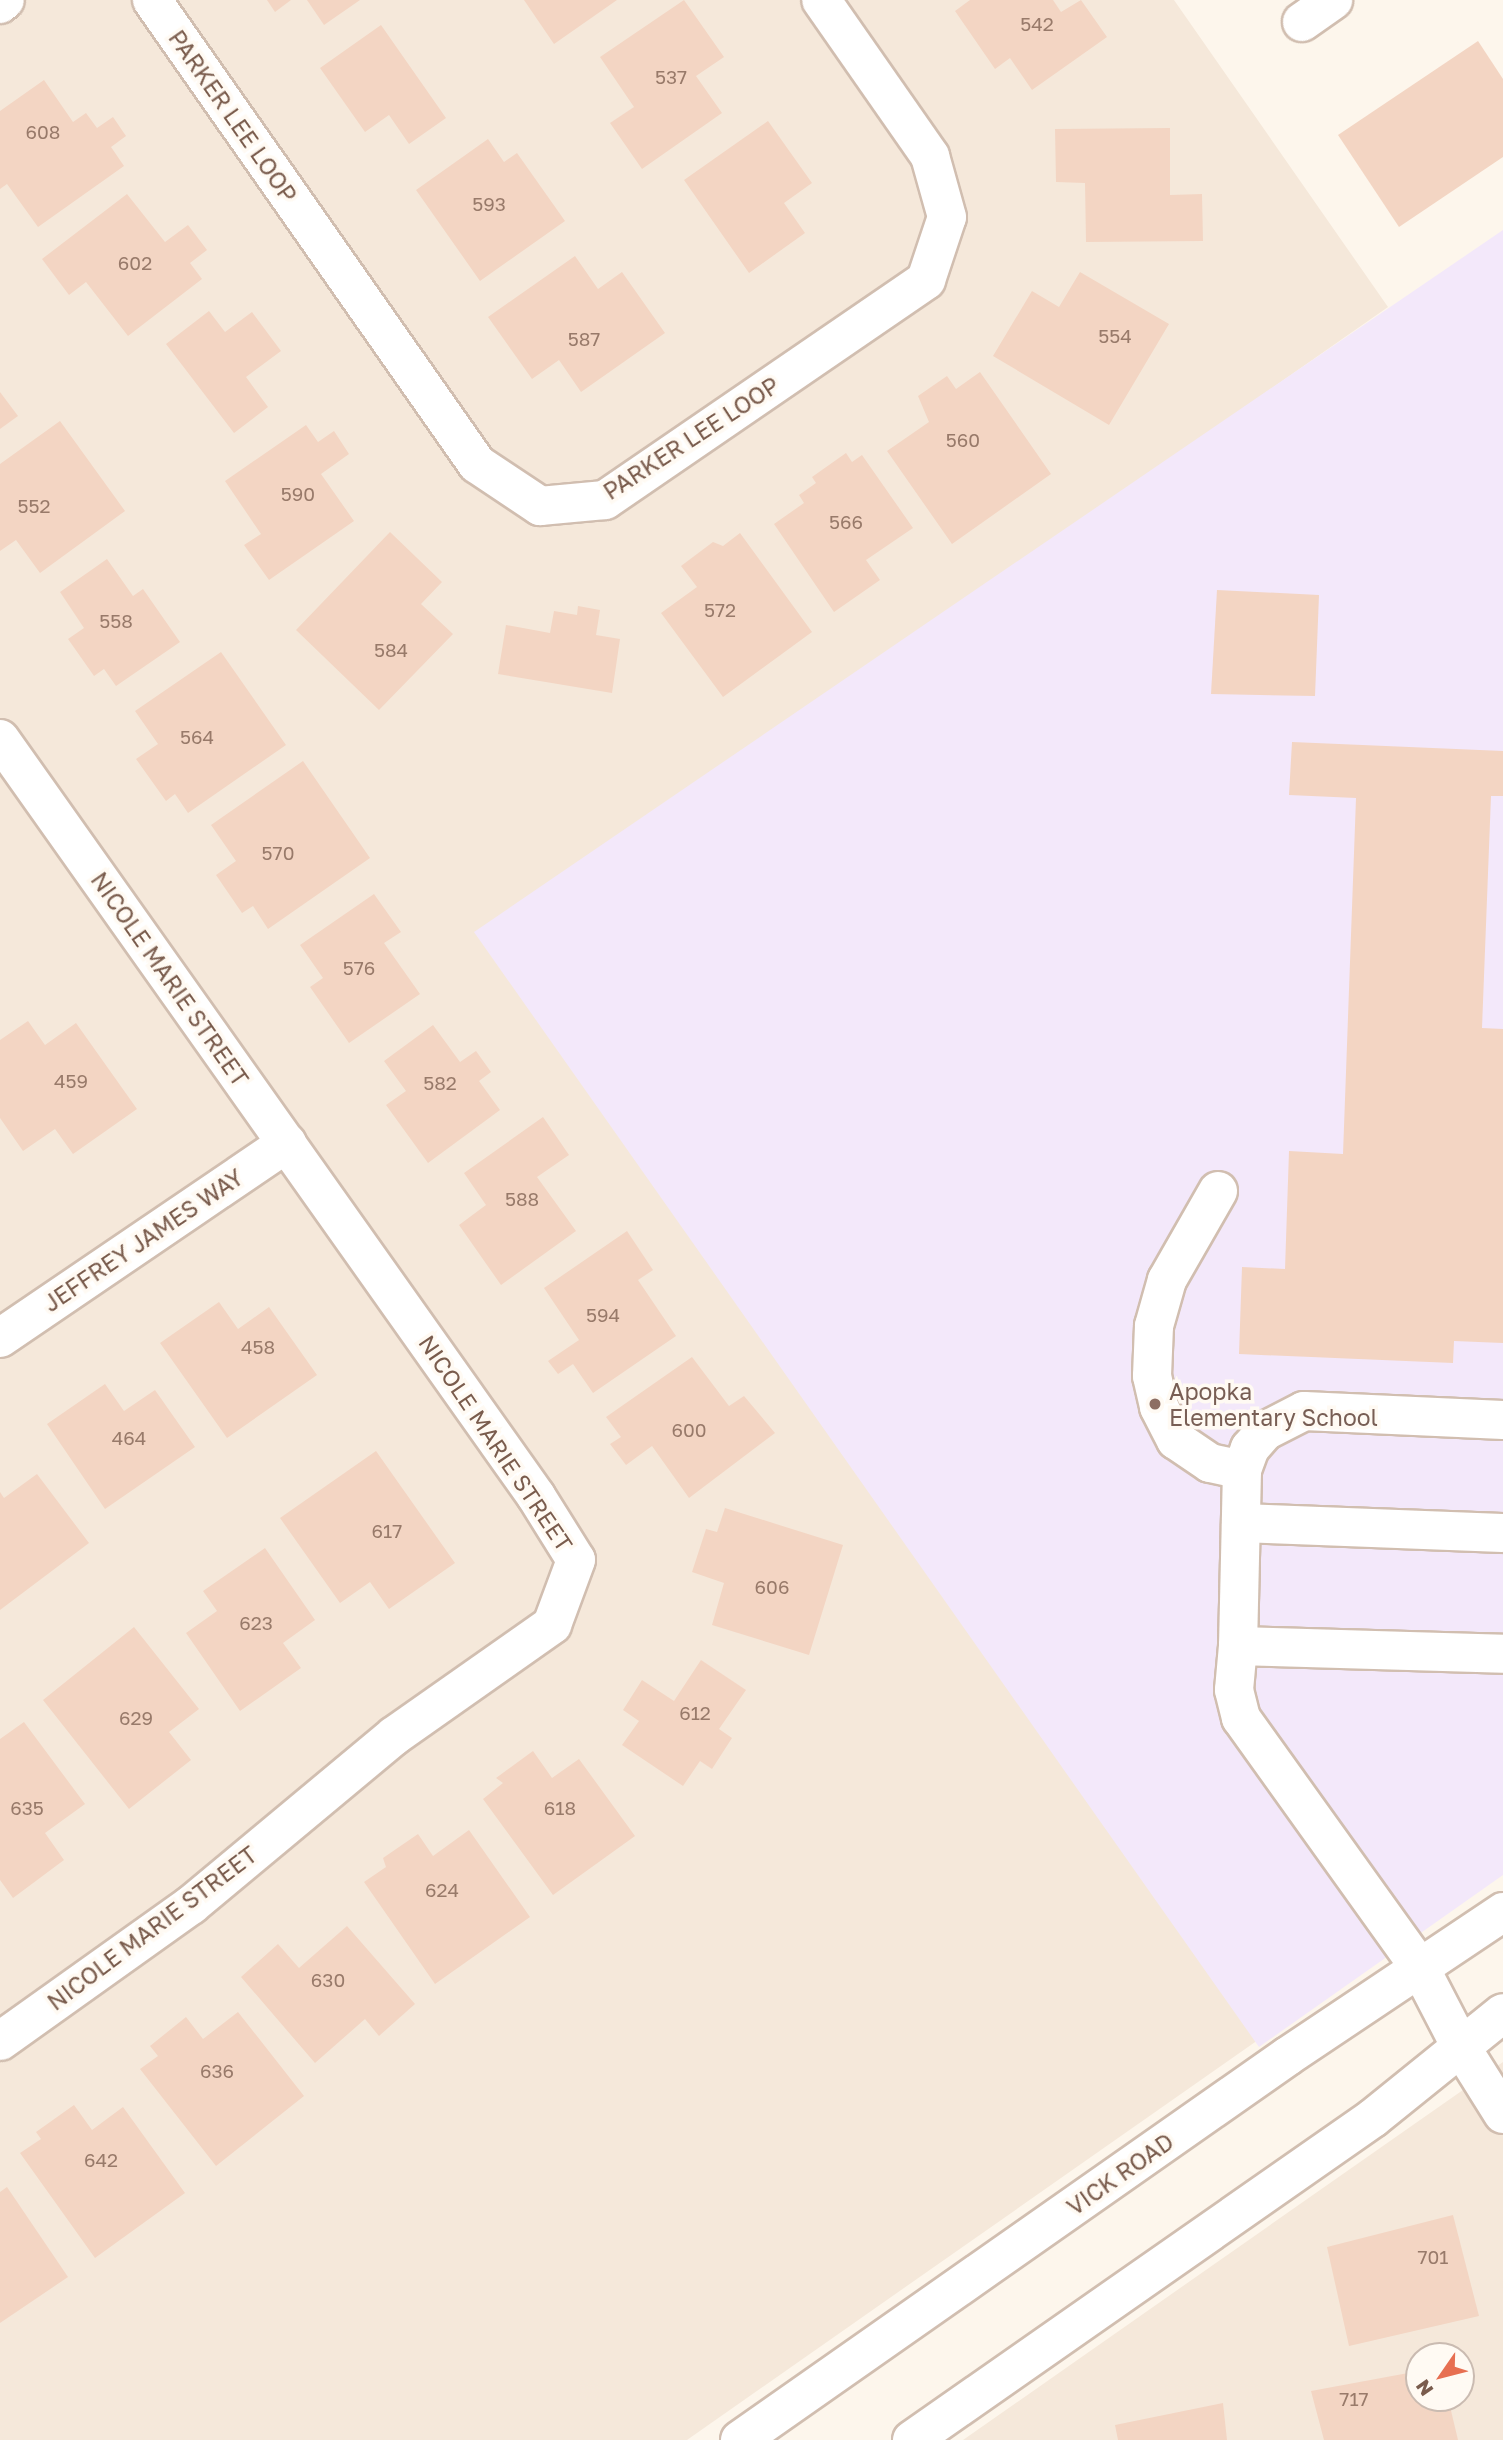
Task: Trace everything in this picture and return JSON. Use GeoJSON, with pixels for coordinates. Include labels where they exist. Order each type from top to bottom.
{"type":"FeatureCollection","features":[{"type":"Feature","properties":{"kind":"street"},"geometry":{"type":"LineString","coordinates":[[0,4],[5,0]]}},
{"type":"Feature","properties":{"kind":"street","name":"PARKER LEE LOOP"},"geometry":{"type":"LineString","coordinates":[[152,0],[477,464],[540,506],[605,500],[926,279],[947,218],[930,156],[821,0]]}},
{"type":"Feature","properties":{"kind":"street"},"geometry":{"type":"LineString","coordinates":[[1302,22],[1333,0]]}},
{"type":"Feature","properties":{"kind":"street","name":"NICOLE MARIE STREET"},"geometry":{"type":"LineString","coordinates":[[0,739],[536,1496],[576,1560],[552,1625],[394,1736],[191,1905],[0,2041]]}},
{"type":"Feature","properties":{"kind":"street","name":"JEFFREY JAMES WAY"},"geometry":{"type":"LineString","coordinates":[[0,1338],[287,1143]]}},
{"type":"Feature","properties":{"kind":"street"},"geometry":{"type":"LineString","coordinates":[[1218,1191],[1167,1280],[1154,1326],[1152,1376],[1159,1407],[1176,1440],[1210,1463],[1242,1470]]}},
{"type":"Feature","properties":{"kind":"street"},"geometry":{"type":"LineString","coordinates":[[1503,1420],[1304,1411],[1265,1431],[1250,1448],[1242,1470],[1238,1646],[1234,1690],[1241,1718],[1420,1968],[1461,2047],[1503,2114]]}},
{"type":"Feature","properties":{"kind":"street"},"geometry":{"type":"LineString","coordinates":[[1241,1523],[1503,1533]]}},
{"type":"Feature","properties":{"kind":"street"},"geometry":{"type":"LineString","coordinates":[[1238,1646],[1503,1654]]}},
{"type":"Feature","properties":{"kind":"street","name":"VICK ROAD"},"geometry":{"type":"LineString","coordinates":[[740,2440],[1503,1912]]}},
{"type":"Feature","properties":{"kind":"street"},"geometry":{"type":"LineString","coordinates":[[912,2440],[1373,2118],[1503,2012]]}},
{"type":"Feature","properties":{"kind":"shaded area"},"geometry":{"type":"Polygon","coordinates":[[[0,0],[1174,0],[1388,307],[494,932],[1268,2033],[687,2440],[0,2440],[0,0]]]}},
{"type":"Feature","properties":{"kind":"shaded area","name":"Apopka Elementary School"},"geometry":{"type":"Polygon","coordinates":[[[1503,230],[1503,1875],[1259,2047],[474,932],[1503,230]]]}},
{"type":"Feature","properties":{"kind":"shaded area"},"geometry":{"type":"Polygon","coordinates":[[[1503,2062],[1503,2440],[963,2440],[1503,2062]]]}},
{"type":"Feature","properties":{"kind":"building"},"geometry":{"type":"Polygon","coordinates":[[[267,0],[291,0],[275,12],[267,0]]]}},
{"type":"Feature","properties":{"kind":"building"},"geometry":{"type":"Polygon","coordinates":[[[307,0],[360,0],[324,25],[307,0]]]}},
{"type":"Feature","properties":{"kind":"building"},"geometry":{"type":"Polygon","coordinates":[[[524,0],[617,0],[554,44],[524,0]]]}},
{"type":"Feature","properties":{"kind":"building"},"geometry":{"type":"Polygon","coordinates":[[[684,0],[724,57],[696,76],[722,113],[642,169],[610,123],[634,107],[600,57],[684,0]]]}},
{"type":"Feature","properties":{"kind":"building"},"geometry":{"type":"Polygon","coordinates":[[[970,0],[1053,0],[1061,12],[1081,0],[1107,37],[1032,90],[1010,58],[995,69],[955,11],[970,0]]]}},
{"type":"Feature","properties":{"kind":"building"},"geometry":{"type":"Polygon","coordinates":[[[381,25],[446,118],[409,144],[389,115],[365,132],[320,68],[381,25]]]}},
{"type":"Feature","properties":{"kind":"building"},"geometry":{"type":"Polygon","coordinates":[[[1478,41],[1503,79],[1503,157],[1399,227],[1338,135],[1478,41]]]}},
{"type":"Feature","properties":{"kind":"building"},"geometry":{"type":"Polygon","coordinates":[[[44,80],[73,122],[86,113],[97,128],[113,117],[126,136],[111,147],[124,166],[38,227],[7,184],[0,189],[0,111],[44,80]]]}},
{"type":"Feature","properties":{"kind":"building"},"geometry":{"type":"Polygon","coordinates":[[[768,121],[812,183],[784,203],[805,233],[749,273],[684,180],[768,121]]]}},
{"type":"Feature","properties":{"kind":"building"},"geometry":{"type":"Polygon","coordinates":[[[1170,128],[1170,195],[1202,194],[1203,241],[1086,242],[1085,183],[1056,182],[1055,129],[1170,128]]]}},
{"type":"Feature","properties":{"kind":"building"},"geometry":{"type":"Polygon","coordinates":[[[488,139],[504,162],[517,153],[565,221],[480,281],[416,190],[488,139]]]}},
{"type":"Feature","properties":{"kind":"building"},"geometry":{"type":"Polygon","coordinates":[[[127,194],[165,242],[188,225],[207,250],[190,263],[202,279],[128,336],[86,282],[69,295],[42,259],[127,194]]]}},
{"type":"Feature","properties":{"kind":"building"},"geometry":{"type":"Polygon","coordinates":[[[575,256],[598,289],[622,272],[665,333],[581,392],[559,360],[532,379],[488,317],[575,256]]]}},
{"type":"Feature","properties":{"kind":"building"},"geometry":{"type":"Polygon","coordinates":[[[1080,272],[1169,324],[1109,425],[993,356],[1032,291],[1059,307],[1080,272]]]}},
{"type":"Feature","properties":{"kind":"building"},"geometry":{"type":"Polygon","coordinates":[[[209,311],[225,332],[252,312],[281,351],[246,377],[268,407],[234,433],[166,344],[209,311]]]}},
{"type":"Feature","properties":{"kind":"building"},"geometry":{"type":"Polygon","coordinates":[[[980,372],[1051,474],[952,544],[887,451],[929,422],[918,396],[947,376],[956,389],[980,372]]]}},
{"type":"Feature","properties":{"kind":"building"},"geometry":{"type":"Polygon","coordinates":[[[0,392],[18,416],[0,429],[0,392]]]}},
{"type":"Feature","properties":{"kind":"building"},"geometry":{"type":"Polygon","coordinates":[[[60,421],[125,511],[40,573],[16,540],[0,551],[0,464],[60,421]]]}},
{"type":"Feature","properties":{"kind":"building"},"geometry":{"type":"Polygon","coordinates":[[[306,425],[318,442],[334,431],[349,454],[321,474],[354,521],[269,580],[244,545],[261,534],[225,481],[306,425]]]}},
{"type":"Feature","properties":{"kind":"building"},"geometry":{"type":"Polygon","coordinates":[[[846,453],[852,462],[862,455],[913,528],[866,560],[880,580],[834,612],[774,524],[804,503],[799,495],[816,483],[812,477],[846,453]]]}},
{"type":"Feature","properties":{"kind":"building"},"geometry":{"type":"Polygon","coordinates":[[[390,532],[442,582],[421,604],[453,634],[379,710],[296,630],[390,532]]]}},
{"type":"Feature","properties":{"kind":"building"},"geometry":{"type":"Polygon","coordinates":[[[740,533],[812,632],[723,697],[661,613],[697,587],[681,566],[713,542],[723,546],[740,533]]]}},
{"type":"Feature","properties":{"kind":"building"},"geometry":{"type":"Polygon","coordinates":[[[107,559],[133,596],[143,589],[180,642],[116,686],[104,669],[94,676],[68,639],[84,628],[60,592],[107,559]]]}},
{"type":"Feature","properties":{"kind":"building"},"geometry":{"type":"Polygon","coordinates":[[[1217,590],[1319,595],[1315,696],[1211,694],[1217,590]]]}},
{"type":"Feature","properties":{"kind":"building"},"geometry":{"type":"Polygon","coordinates":[[[578,606],[600,610],[596,635],[620,639],[612,693],[498,674],[506,625],[550,633],[554,611],[577,615],[578,606]]]}},
{"type":"Feature","properties":{"kind":"building"},"geometry":{"type":"Polygon","coordinates":[[[221,652],[286,745],[188,813],[175,794],[166,801],[136,759],[158,744],[135,711],[221,652]]]}},
{"type":"Feature","properties":{"kind":"building"},"geometry":{"type":"Polygon","coordinates":[[[1292,742],[1503,751],[1503,796],[1491,796],[1482,1028],[1503,1029],[1503,1343],[1454,1341],[1453,1363],[1239,1354],[1242,1267],[1285,1269],[1289,1151],[1343,1154],[1356,798],[1289,795],[1292,742]]]}},
{"type":"Feature","properties":{"kind":"building"},"geometry":{"type":"Polygon","coordinates":[[[303,761],[370,858],[268,929],[253,906],[242,913],[216,875],[236,861],[211,825],[303,761]]]}},
{"type":"Feature","properties":{"kind":"building"},"geometry":{"type":"Polygon","coordinates":[[[374,894],[401,932],[384,943],[420,994],[349,1043],[310,987],[323,978],[300,945],[374,894]]]}},
{"type":"Feature","properties":{"kind":"building"},"geometry":{"type":"Polygon","coordinates":[[[28,1021],[45,1045],[76,1023],[137,1109],[73,1154],[55,1129],[23,1151],[0,1118],[0,1040],[28,1021]]]}},
{"type":"Feature","properties":{"kind":"building"},"geometry":{"type":"Polygon","coordinates":[[[433,1025],[460,1062],[476,1051],[491,1072],[479,1081],[500,1110],[428,1163],[386,1105],[406,1091],[384,1061],[433,1025]]]}},
{"type":"Feature","properties":{"kind":"building"},"geometry":{"type":"Polygon","coordinates":[[[543,1117],[569,1155],[537,1177],[576,1231],[501,1285],[459,1225],[486,1205],[464,1173],[543,1117]]]}},
{"type":"Feature","properties":{"kind":"building"},"geometry":{"type":"Polygon","coordinates":[[[627,1231],[653,1270],[638,1280],[676,1336],[593,1393],[573,1364],[558,1374],[548,1361],[579,1340],[544,1288],[627,1231]]]}},
{"type":"Feature","properties":{"kind":"building"},"geometry":{"type":"Polygon","coordinates":[[[219,1302],[238,1329],[269,1307],[317,1375],[227,1438],[160,1343],[219,1302]]]}},
{"type":"Feature","properties":{"kind":"building"},"geometry":{"type":"Polygon","coordinates":[[[692,1357],[729,1406],[744,1396],[775,1433],[689,1498],[652,1446],[626,1465],[610,1444],[621,1437],[606,1417],[692,1357]]]}},
{"type":"Feature","properties":{"kind":"building"},"geometry":{"type":"Polygon","coordinates":[[[105,1384],[124,1411],[155,1390],[195,1447],[105,1509],[47,1424],[105,1384]]]}},
{"type":"Feature","properties":{"kind":"building"},"geometry":{"type":"Polygon","coordinates":[[[376,1451],[455,1563],[389,1609],[370,1582],[340,1603],[280,1518],[376,1451]]]}},
{"type":"Feature","properties":{"kind":"building"},"geometry":{"type":"Polygon","coordinates":[[[37,1474],[89,1543],[0,1610],[0,1492],[4,1498],[37,1474]]]}},
{"type":"Feature","properties":{"kind":"building"},"geometry":{"type":"Polygon","coordinates":[[[725,1508],[843,1545],[809,1655],[712,1625],[724,1583],[692,1572],[706,1529],[717,1532],[725,1508]]]}},
{"type":"Feature","properties":{"kind":"building"},"geometry":{"type":"Polygon","coordinates":[[[265,1548],[315,1620],[283,1643],[301,1668],[240,1711],[186,1633],[217,1611],[203,1591],[265,1548]]]}},
{"type":"Feature","properties":{"kind":"building"},"geometry":{"type":"Polygon","coordinates":[[[134,1627],[199,1709],[169,1732],[191,1760],[129,1809],[43,1700],[134,1627]]]}},
{"type":"Feature","properties":{"kind":"building"},"geometry":{"type":"Polygon","coordinates":[[[701,1660],[746,1690],[719,1729],[732,1738],[712,1769],[700,1761],[683,1786],[622,1745],[639,1721],[623,1710],[642,1680],[674,1701],[701,1660]]]}},
{"type":"Feature","properties":{"kind":"building"},"geometry":{"type":"Polygon","coordinates":[[[24,1722],[85,1804],[45,1833],[64,1860],[13,1898],[0,1880],[0,1739],[24,1722]]]}},
{"type":"Feature","properties":{"kind":"building"},"geometry":{"type":"Polygon","coordinates":[[[533,1751],[552,1778],[579,1759],[635,1836],[553,1895],[483,1799],[503,1783],[496,1778],[533,1751]]]}},
{"type":"Feature","properties":{"kind":"building"},"geometry":{"type":"Polygon","coordinates":[[[469,1830],[530,1917],[435,1984],[364,1882],[386,1867],[383,1858],[418,1834],[433,1856],[469,1830]]]}},
{"type":"Feature","properties":{"kind":"building"},"geometry":{"type":"Polygon","coordinates":[[[347,1926],[415,2004],[379,2036],[365,2019],[315,2063],[241,1977],[278,1944],[299,1968],[347,1926]]]}},
{"type":"Feature","properties":{"kind":"building"},"geometry":{"type":"Polygon","coordinates":[[[238,2012],[304,2096],[216,2166],[140,2069],[158,2056],[150,2046],[186,2017],[203,2039],[238,2012]]]}},
{"type":"Feature","properties":{"kind":"building"},"geometry":{"type":"Polygon","coordinates":[[[74,2105],[92,2130],[123,2107],[185,2193],[95,2258],[20,2153],[41,2139],[36,2132],[74,2105]]]}},
{"type":"Feature","properties":{"kind":"building"},"geometry":{"type":"Polygon","coordinates":[[[7,2187],[68,2277],[0,2323],[0,2192],[7,2187]]]}},
{"type":"Feature","properties":{"kind":"building"},"geometry":{"type":"Polygon","coordinates":[[[1453,2215],[1479,2316],[1349,2346],[1327,2247],[1453,2215]]]}},
{"type":"Feature","properties":{"kind":"building"},"geometry":{"type":"Polygon","coordinates":[[[1405,2374],[1405,2412],[1451,2412],[1458,2440],[1324,2440],[1311,2391],[1405,2374]]]}},
{"type":"Feature","properties":{"kind":"building"},"geometry":{"type":"Polygon","coordinates":[[[1223,2403],[1227,2440],[1118,2440],[1115,2425],[1223,2403]]]}},
{"type":"Feature","properties":{"kind":"place","name":"Apopka Elementary School"},"geometry":{"type":"Point","coordinates":[1155,1404]}}]}
